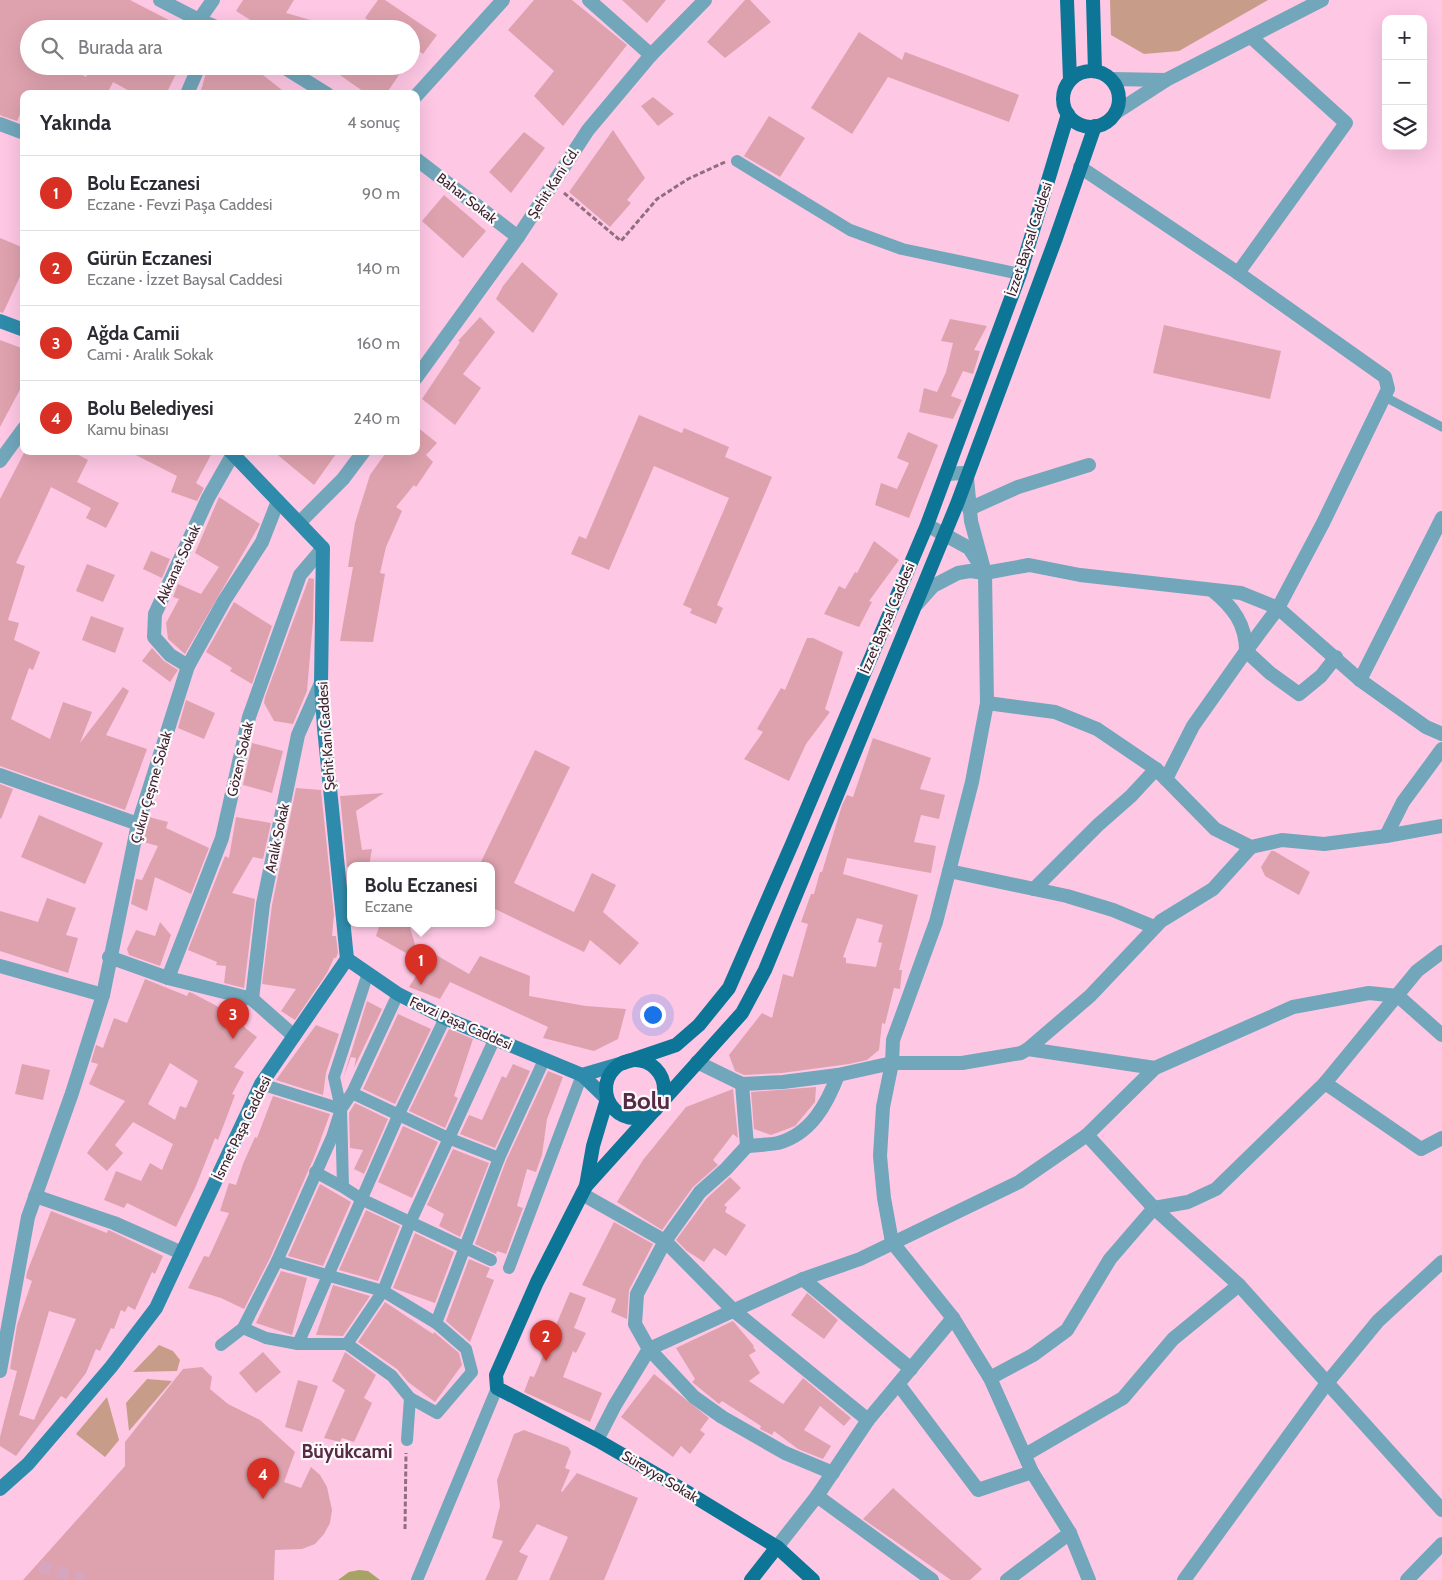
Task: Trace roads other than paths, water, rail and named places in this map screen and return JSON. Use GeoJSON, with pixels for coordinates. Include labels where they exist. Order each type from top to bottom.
{"type":"FeatureCollection","features":[{"type":"Feature","properties":{"kind":"main road"},"geometry":{"type":"LineString","coordinates":[[1067,0],[1070,80],[1063,97],[1068,114],[1080,124],[1095,126],[1103,124],[1115,113],[1119,95],[1111,79],[1095,71],[1077,74],[1070,80]]}},
{"type":"Feature","properties":{"kind":"main road"},"geometry":{"type":"LineString","coordinates":[[1093,0],[1095,71]]}},
{"type":"Feature","properties":{"kind":"main road","name":"İzzet Baysal Caddesi"},"geometry":{"type":"LineString","coordinates":[[623,1063],[676,1045],[699,1025],[729,988],[927,525],[1020,274],[1068,114]]}},
{"type":"Feature","properties":{"kind":"main road","name":"İzzet Baysal Caddesi"},"geometry":{"type":"LineString","coordinates":[[584,1190],[742,1013],[765,970],[967,478],[1056,238],[1095,126]]}},
{"type":"Feature","properties":{"kind":"main road"},"geometry":{"type":"LineString","coordinates":[[0,321],[20,328]]}},
{"type":"Feature","properties":{"kind":"main road"},"geometry":{"type":"LineString","coordinates":[[234,455],[324,548]]}},
{"type":"Feature","properties":{"kind":"main road","name":"Şehit Kani Caddesi"},"geometry":{"type":"LineString","coordinates":[[324,548],[322,683],[324,728],[347,959]]}},
{"type":"Feature","properties":{"kind":"main road","name":"Fevzi Paşa Caddesi"},"geometry":{"type":"LineString","coordinates":[[347,959],[398,994],[446,1018],[582,1075]]}},
{"type":"Feature","properties":{"kind":"main road","name":"İsmet Paşa Caddesi"},"geometry":{"type":"LineString","coordinates":[[1,1485],[28,1464],[112,1367],[156,1308],[260,1084],[347,959]]}},
{"type":"Feature","properties":{"kind":"main road"},"geometry":{"type":"LineString","coordinates":[[642,1061],[658,1071],[663,1080],[662,1100],[657,1109],[650,1115],[634,1119],[617,1113],[607,1099],[582,1075],[623,1063],[642,1061]]}},
{"type":"Feature","properties":{"kind":"main road"},"geometry":{"type":"LineString","coordinates":[[607,1099],[606,1090],[610,1074],[623,1063]]}},
{"type":"Feature","properties":{"kind":"main road","name":"İzzet Baysal Caddesi"},"geometry":{"type":"LineString","coordinates":[[497,1388],[496,1375],[533,1291],[584,1190],[593,1146],[607,1099]]}},
{"type":"Feature","properties":{"kind":"main road","name":"Süreyya Sokak"},"geometry":{"type":"LineString","coordinates":[[497,1388],[597,1440],[777,1547],[813,1580]]}},
{"type":"Feature","properties":{"kind":"main road"},"geometry":{"type":"LineString","coordinates":[[751,1580],[777,1547]]}},
{"type":"Feature","properties":{"kind":"street"},"geometry":{"type":"LineString","coordinates":[[160,0],[199,20],[213,0]]}},
{"type":"Feature","properties":{"kind":"street"},"geometry":{"type":"LineString","coordinates":[[420,92],[503,0]]}},
{"type":"Feature","properties":{"kind":"street"},"geometry":{"type":"LineString","coordinates":[[589,0],[652,55]]}},
{"type":"Feature","properties":{"kind":"street","name":"Şehit Kani Cd."},"geometry":{"type":"LineString","coordinates":[[420,372],[518,237],[588,130],[652,55],[705,0]]}},
{"type":"Feature","properties":{"kind":"street"},"geometry":{"type":"LineString","coordinates":[[1115,113],[1166,80],[1322,0]]}},
{"type":"Feature","properties":{"kind":"street"},"geometry":{"type":"LineString","coordinates":[[1238,273],[1346,123],[1251,37]]}},
{"type":"Feature","properties":{"kind":"street"},"geometry":{"type":"LineString","coordinates":[[190,90],[195,75]]}},
{"type":"Feature","properties":{"kind":"street"},"geometry":{"type":"LineString","coordinates":[[296,75],[320,90]]}},
{"type":"Feature","properties":{"kind":"street"},"geometry":{"type":"LineString","coordinates":[[1111,79],[1166,80]]}},
{"type":"Feature","properties":{"kind":"street"},"geometry":{"type":"LineString","coordinates":[[0,124],[20,132]]}},
{"type":"Feature","properties":{"kind":"street"},"geometry":{"type":"LineString","coordinates":[[737,161],[850,230],[902,249],[1020,274]]}},
{"type":"Feature","properties":{"kind":"street","name":"Bahar Sokak"},"geometry":{"type":"LineString","coordinates":[[420,162],[518,237]]}},
{"type":"Feature","properties":{"kind":"street"},"geometry":{"type":"LineString","coordinates":[[1034,889],[1098,824],[1161,774],[1278,608],[1323,522],[1388,389],[1385,376],[1238,273],[1080,167]]}},
{"type":"Feature","properties":{"kind":"street"},"geometry":{"type":"LineString","coordinates":[[0,461],[20,434]]}},
{"type":"Feature","properties":{"kind":"street","name":"Akkanat Sokak"},"geometry":{"type":"LineString","coordinates":[[188,666],[170,655],[154,637],[155,614],[230,455]]}},
{"type":"Feature","properties":{"kind":"street"},"geometry":{"type":"LineString","coordinates":[[300,522],[344,479],[361,455]]}},
{"type":"Feature","properties":{"kind":"street"},"geometry":{"type":"LineString","coordinates":[[969,509],[1018,487],[1089,465]]}},
{"type":"Feature","properties":{"kind":"street"},"geometry":{"type":"LineString","coordinates":[[946,474],[963,473],[967,478],[969,509],[985,573],[987,703],[972,782],[936,922],[893,1040],[892,1063],[883,1107],[880,1156],[884,1198],[892,1242],[953,1318],[990,1378],[1032,1472],[1070,1533],[1089,1580]]}},
{"type":"Feature","properties":{"kind":"street","name":"Çukur Çeşme Sokak"},"geometry":{"type":"LineString","coordinates":[[0,1371],[28,1217],[72,1093],[103,995],[109,957],[138,824],[188,666],[224,601],[262,542],[278,501]]}},
{"type":"Feature","properties":{"kind":"street"},"geometry":{"type":"LineString","coordinates":[[1360,680],[1442,518]]}},
{"type":"Feature","properties":{"kind":"street"},"geometry":{"type":"LineString","coordinates":[[927,525],[945,533],[969,548],[985,573]]}},
{"type":"Feature","properties":{"kind":"street","name":"Gözen Sokak"},"geometry":{"type":"LineString","coordinates":[[168,978],[222,838],[249,717],[300,575],[324,548]]}},
{"type":"Feature","properties":{"kind":"street"},"geometry":{"type":"LineString","coordinates":[[916,604],[933,586],[958,573],[970,571],[985,573],[1029,565],[1080,575],[1241,593],[1278,608],[1360,680],[1426,727],[1442,734]]}},
{"type":"Feature","properties":{"kind":"street"},"geometry":{"type":"LineString","coordinates":[[1212,590],[1230,604],[1237,616],[1246,636],[1246,651],[1270,674],[1299,694],[1321,676],[1336,657]]}},
{"type":"Feature","properties":{"kind":"street","name":"Aralık Sokak"},"geometry":{"type":"LineString","coordinates":[[252,999],[263,904],[298,735],[322,683]]}},
{"type":"Feature","properties":{"kind":"street"},"geometry":{"type":"LineString","coordinates":[[987,703],[1055,712],[1097,729],[1161,774],[1215,829],[1251,847]]}},
{"type":"Feature","properties":{"kind":"street"},"geometry":{"type":"LineString","coordinates":[[1386,836],[1403,802],[1442,749]]}},
{"type":"Feature","properties":{"kind":"street"},"geometry":{"type":"LineString","coordinates":[[0,775],[138,824]]}},
{"type":"Feature","properties":{"kind":"street"},"geometry":{"type":"LineString","coordinates":[[697,1062],[742,1084],[838,1075],[892,1063],[962,1063],[1021,1054],[1090,996],[1154,927],[1213,889],[1251,847],[1282,840],[1324,844],[1442,826]]}},
{"type":"Feature","properties":{"kind":"street"},"geometry":{"type":"LineString","coordinates":[[949,871],[1095,904],[1154,927]]}},
{"type":"Feature","properties":{"kind":"street"},"geometry":{"type":"LineString","coordinates":[[990,1378],[1033,1355],[1066,1330],[1110,1259],[1154,1208],[1188,1202],[1216,1189],[1325,1082],[1417,971],[1442,952]]}},
{"type":"Feature","properties":{"kind":"street"},"geometry":{"type":"LineString","coordinates":[[109,957],[168,978],[252,999],[294,1036]]}},
{"type":"Feature","properties":{"kind":"street"},"geometry":{"type":"LineString","coordinates":[[0,966],[103,995]]}},
{"type":"Feature","properties":{"kind":"street"},"geometry":{"type":"LineString","coordinates":[[343,1187],[341,1109],[334,1077],[368,973]]}},
{"type":"Feature","properties":{"kind":"street"},"geometry":{"type":"LineString","coordinates":[[597,1440],[615,1405],[649,1349],[803,1279],[860,1259],[1019,1182],[1087,1134],[1155,1068],[1294,1007],[1369,993],[1398,996],[1442,1035]]}},
{"type":"Feature","properties":{"kind":"street"},"geometry":{"type":"LineString","coordinates":[[221,1345],[243,1328],[277,1262],[332,1137],[341,1109],[352,1093],[398,994]]}},
{"type":"Feature","properties":{"kind":"street"},"geometry":{"type":"LineString","coordinates":[[298,1344],[327,1276],[363,1200],[398,1116],[446,1018]]}},
{"type":"Feature","properties":{"kind":"street"},"geometry":{"type":"LineString","coordinates":[[347,1344],[383,1291],[410,1223],[495,1038]]}},
{"type":"Feature","properties":{"kind":"street"},"geometry":{"type":"LineString","coordinates":[[1028,1049],[1155,1068]]}},
{"type":"Feature","properties":{"kind":"street"},"geometry":{"type":"LineString","coordinates":[[436,1323],[499,1158],[544,1060]]}},
{"type":"Feature","properties":{"kind":"street"},"geometry":{"type":"LineString","coordinates":[[509,1268],[582,1075]]}},
{"type":"Feature","properties":{"kind":"street"},"geometry":{"type":"LineString","coordinates":[[833,1472],[785,1453],[722,1417],[694,1397],[649,1349],[636,1324],[636,1294],[665,1241],[700,1192],[726,1169],[747,1146],[779,1143],[811,1126],[830,1096],[838,1075]]}},
{"type":"Feature","properties":{"kind":"street"},"geometry":{"type":"LineString","coordinates":[[1325,1082],[1422,1149],[1442,1138]]}},
{"type":"Feature","properties":{"kind":"street"},"geometry":{"type":"LineString","coordinates":[[260,1084],[341,1109]]}},
{"type":"Feature","properties":{"kind":"street"},"geometry":{"type":"LineString","coordinates":[[742,1084],[747,1146]]}},
{"type":"Feature","properties":{"kind":"street"},"geometry":{"type":"LineString","coordinates":[[352,1093],[398,1116],[499,1158]]}},
{"type":"Feature","properties":{"kind":"street"},"geometry":{"type":"LineString","coordinates":[[1087,1134],[1154,1208],[1239,1285],[1442,1510]]}},
{"type":"Feature","properties":{"kind":"street"},"geometry":{"type":"LineString","coordinates":[[315,1172],[363,1200],[490,1260]]}},
{"type":"Feature","properties":{"kind":"street"},"geometry":{"type":"LineString","coordinates":[[584,1190],[665,1241],[733,1310],[868,1420]]}},
{"type":"Feature","properties":{"kind":"street"},"geometry":{"type":"LineString","coordinates":[[34,1196],[114,1223],[182,1252]]}},
{"type":"Feature","properties":{"kind":"street"},"geometry":{"type":"LineString","coordinates":[[243,1328],[266,1338],[298,1344],[347,1344],[392,1376],[410,1398],[437,1413],[472,1372],[466,1349],[436,1323],[383,1291],[277,1262]]}},
{"type":"Feature","properties":{"kind":"street"},"geometry":{"type":"LineString","coordinates":[[1184,1580],[1327,1383],[1378,1321],[1442,1262]]}},
{"type":"Feature","properties":{"kind":"street"},"geometry":{"type":"LineString","coordinates":[[803,1279],[911,1369]]}},
{"type":"Feature","properties":{"kind":"street"},"geometry":{"type":"LineString","coordinates":[[1025,1455],[1123,1398],[1174,1339],[1239,1285]]}},
{"type":"Feature","properties":{"kind":"street"},"geometry":{"type":"LineString","coordinates":[[777,1547],[817,1496],[868,1420],[953,1318]]}},
{"type":"Feature","properties":{"kind":"street"},"geometry":{"type":"LineString","coordinates":[[899,1385],[978,1490],[1032,1472]]}},
{"type":"Feature","properties":{"kind":"street"},"geometry":{"type":"LineString","coordinates":[[417,1580],[497,1388]]}},
{"type":"Feature","properties":{"kind":"street"},"geometry":{"type":"LineString","coordinates":[[407,1440],[410,1398]]}},
{"type":"Feature","properties":{"kind":"street"},"geometry":{"type":"LineString","coordinates":[[817,1496],[932,1580]]}},
{"type":"Feature","properties":{"kind":"street"},"geometry":{"type":"LineString","coordinates":[[1007,1580],[1070,1533]]}},
{"type":"Feature","properties":{"kind":"street"},"geometry":{"type":"LineString","coordinates":[[1407,1580],[1442,1544]]}},
{"type":"Feature","properties":{"kind":"lane"},"geometry":{"type":"LineString","coordinates":[[1385,398],[1442,427]]}},
{"type":"Feature","properties":{"kind":"tunnel"},"geometry":{"type":"LineString","coordinates":[[40,1566],[85,1580]]}},
{"type":"Feature","properties":{"kind":"place","name":"Bolu Eczanesi"},"geometry":{"type":"Point","coordinates":[421,985]}},
{"type":"Feature","properties":{"kind":"place","name":"Ağda Camii"},"geometry":{"type":"Point","coordinates":[233,1039]}},
{"type":"Feature","properties":{"kind":"place","name":"Gürün Eczanesi"},"geometry":{"type":"Point","coordinates":[546,1361]}},
{"type":"Feature","properties":{"kind":"place","name":"Bolu Belediyesi"},"geometry":{"type":"Point","coordinates":[263,1499]}},
{"type":"Feature","properties":{"kind":"district","name":"Bolu"},"geometry":{"type":"Point","coordinates":[646,1101]}},
{"type":"Feature","properties":{"kind":"district","name":"Büyükcami"},"geometry":{"type":"Point","coordinates":[347,1451]}}]}
